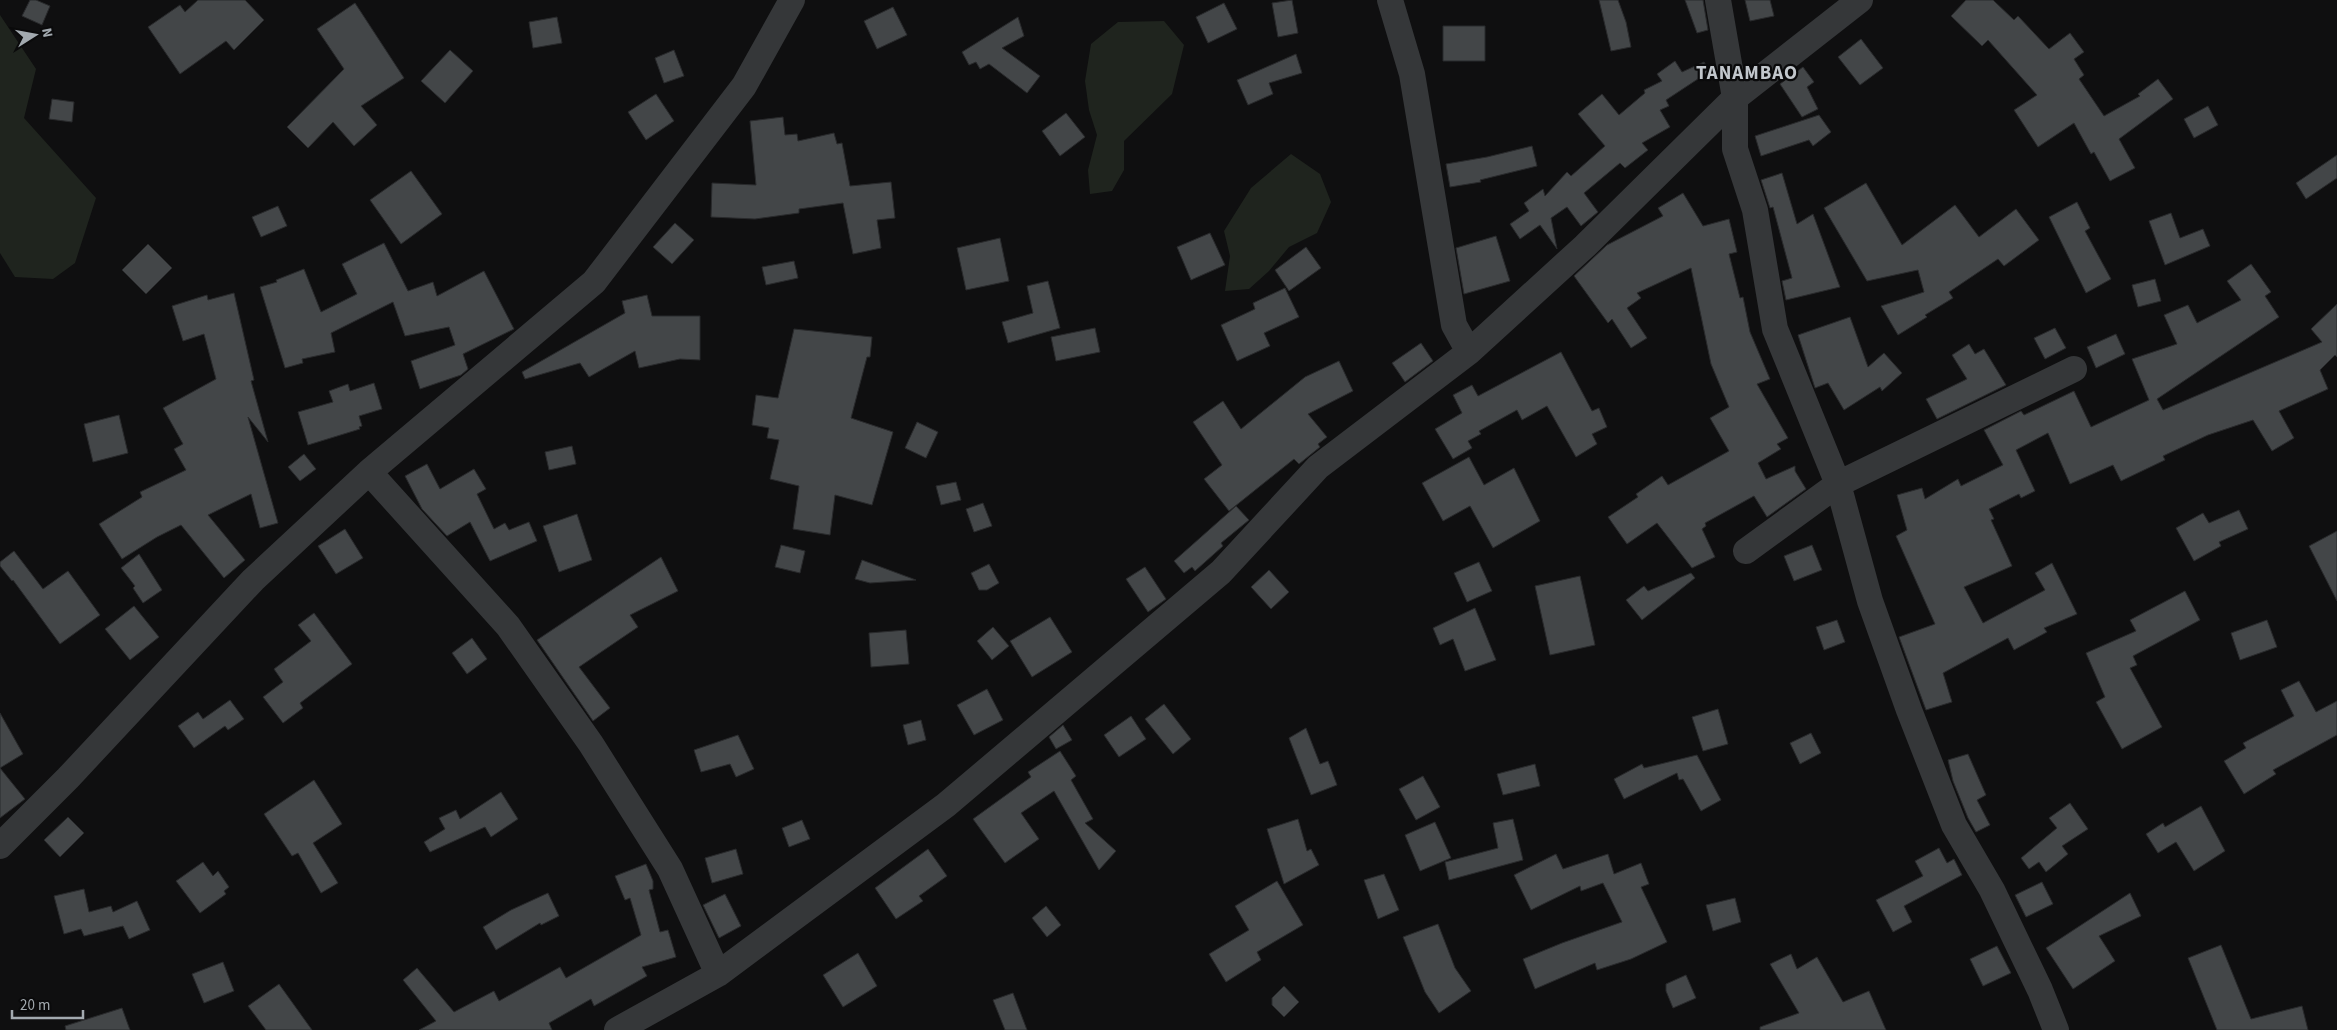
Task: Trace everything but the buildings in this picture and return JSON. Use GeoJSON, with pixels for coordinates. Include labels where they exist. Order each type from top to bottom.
{"type":"FeatureCollection","features":[{"type":"Feature","properties":{"kind":"street"},"geometry":{"type":"LineString","coordinates":[[0,846],[68,778],[253,580],[369,472],[594,282],[744,86],[792,0]]}},
{"type":"Feature","properties":{"kind":"street"},"geometry":{"type":"LineString","coordinates":[[1390,0],[1412,74],[1454,325],[1469,352]]}},
{"type":"Feature","properties":{"kind":"street"},"geometry":{"type":"LineString","coordinates":[[1718,0],[1735,98],[1735,149],[1755,210],[1775,329],[1838,484],[1870,601],[1950,816],[1992,890],[2040,990],[2056,1030]]}},
{"type":"Feature","properties":{"kind":"street"},"geometry":{"type":"LineString","coordinates":[[617,1030],[718,974],[946,805],[1221,572],[1318,467],[1469,352],[1585,246],[1735,98],[1860,0]]}},
{"type":"Feature","properties":{"kind":"street"},"geometry":{"type":"LineString","coordinates":[[1746,551],[1838,484],[2074,369]]}},
{"type":"Feature","properties":{"kind":"street"},"geometry":{"type":"LineString","coordinates":[[369,472],[508,626],[591,744],[670,869],[718,974]]}},
{"type":"Feature","properties":{"kind":"shaded area"},"geometry":{"type":"Polygon","coordinates":[[[0,15],[36,69],[24,118],[96,198],[75,263],[53,279],[15,277],[0,253],[0,15]]]}},
{"type":"Feature","properties":{"kind":"shaded area"},"geometry":{"type":"Polygon","coordinates":[[[1164,21],[1184,45],[1172,94],[1124,141],[1124,170],[1112,191],[1090,194],[1088,170],[1097,135],[1089,110],[1085,81],[1091,44],[1118,22],[1164,21]]]}},
{"type":"Feature","properties":{"kind":"shaded area"},"geometry":{"type":"Polygon","coordinates":[[[1291,154],[1320,174],[1331,202],[1317,233],[1289,247],[1269,271],[1249,289],[1225,291],[1230,256],[1224,231],[1251,188],[1291,154]]]}},
{"type":"Feature","properties":{"kind":"district","name":"TANAMBAO"},"geometry":{"type":"Point","coordinates":[1747,72]}}]}
